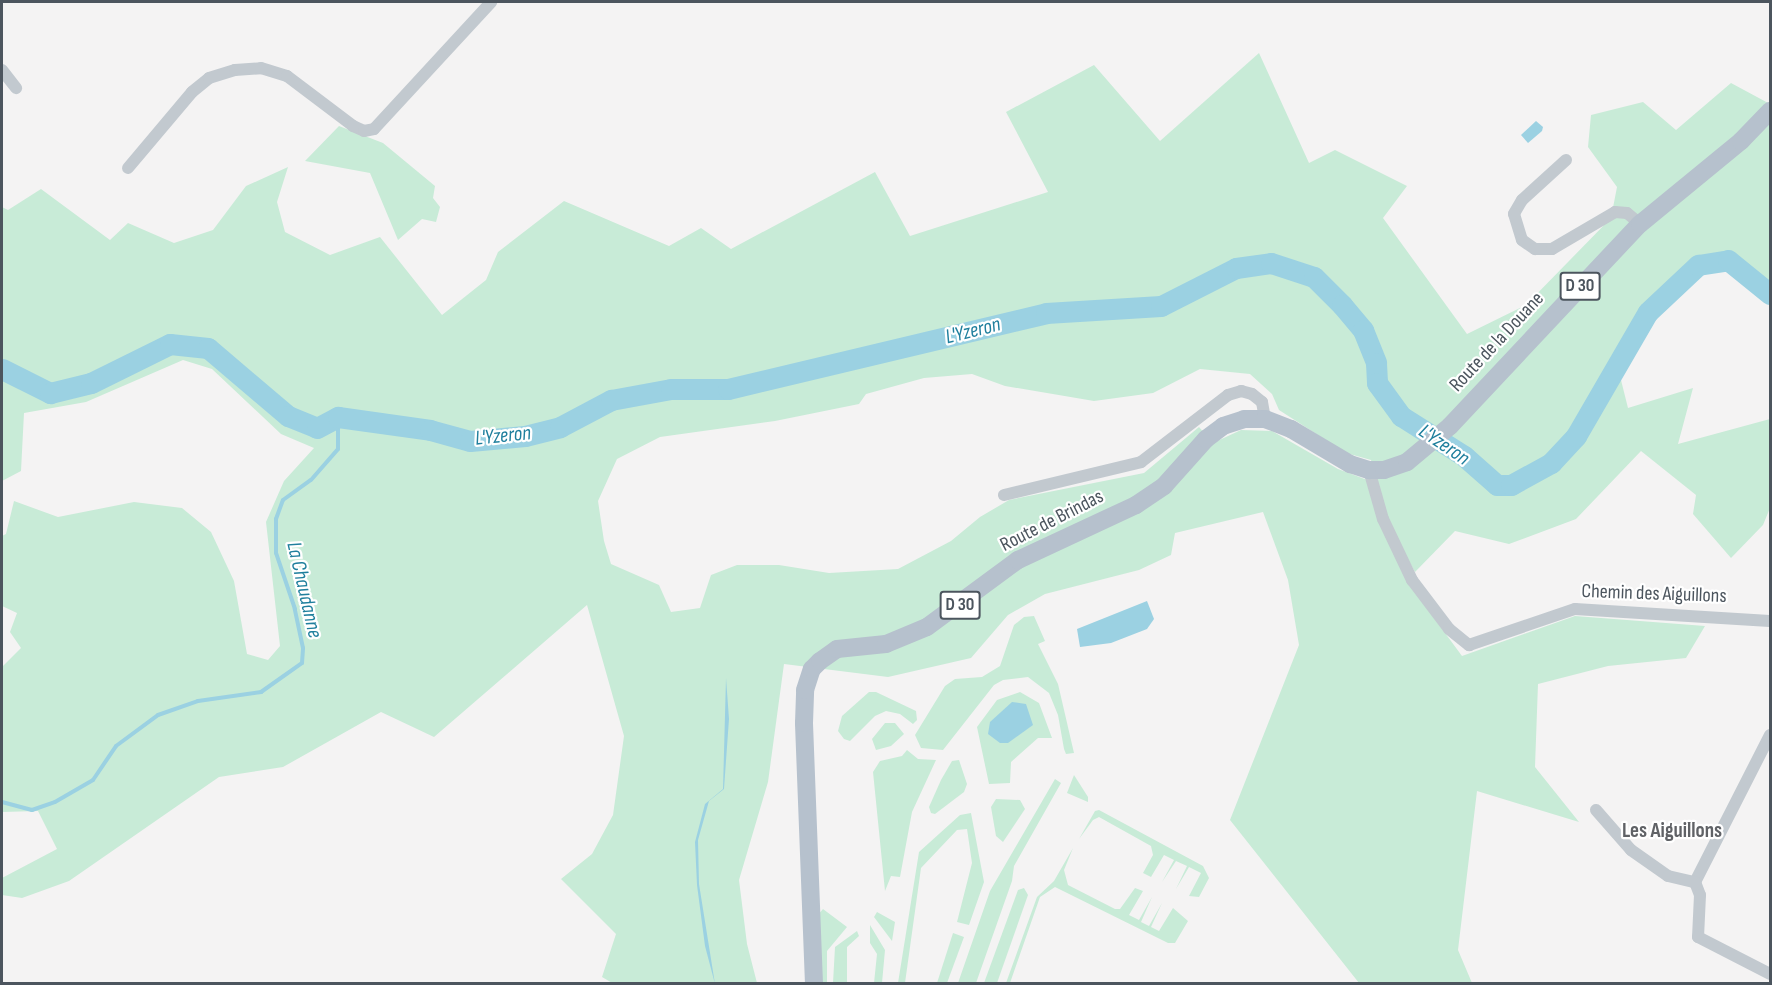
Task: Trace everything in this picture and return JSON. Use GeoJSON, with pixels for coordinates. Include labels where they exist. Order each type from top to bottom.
{"type":"FeatureCollection","features":[{"type":"Feature","properties":{"kind":"main road","name":"Route de la Douane"},"geometry":{"type":"LineString","coordinates":[[1369,470],[1384,470],[1407,462],[1431,445],[1640,224],[1742,141],[1770,111]]}},
{"type":"Feature","properties":{"kind":"main road","name":"Route de Brindas"},"geometry":{"type":"LineString","coordinates":[[814,984],[804,723],[805,690],[812,669],[837,649],[886,644],[927,627],[1018,560],[1136,505],[1164,486],[1206,439],[1223,426],[1244,419],[1265,419],[1291,429],[1350,464],[1369,470]]}},
{"type":"Feature","properties":{"kind":"street"},"geometry":{"type":"LineString","coordinates":[[128,168],[192,92],[209,78],[235,70],[261,68],[287,76],[353,126],[364,131],[374,129],[491,2]]}},
{"type":"Feature","properties":{"kind":"street"},"geometry":{"type":"LineString","coordinates":[[2,70],[16,88]]}},
{"type":"Feature","properties":{"kind":"street"},"geometry":{"type":"LineString","coordinates":[[1566,159],[1522,200],[1514,214],[1522,240],[1535,249],[1552,249],[1615,212],[1627,213],[1640,224]]}},
{"type":"Feature","properties":{"kind":"street","name":"Route de Brindas"},"geometry":{"type":"LineString","coordinates":[[1004,495],[1141,462],[1228,395],[1241,391],[1252,394],[1262,402],[1265,419]]}},
{"type":"Feature","properties":{"kind":"street","name":"Chemin des Aiguillons"},"geometry":{"type":"LineString","coordinates":[[1369,470],[1383,519],[1412,580],[1449,629],[1469,645],[1575,609],[1770,621]]}},
{"type":"Feature","properties":{"kind":"street"},"geometry":{"type":"LineString","coordinates":[[1770,735],[1695,882],[1700,895],[1698,937],[1770,974]]}},
{"type":"Feature","properties":{"kind":"street"},"geometry":{"type":"LineString","coordinates":[[1596,810],[1631,850],[1668,876],[1695,882]]}},
{"type":"Feature","properties":{"kind":"green space"},"geometry":{"type":"Polygon","coordinates":[[[1259,53],[1309,163],[1335,150],[1407,186],[1383,218],[1467,334],[1526,305],[1611,218],[1617,187],[1588,147],[1591,115],[1643,102],[1676,130],[1731,83],[1770,104],[1770,306],[1727,266],[1701,269],[1655,313],[1619,372],[1628,408],[1693,388],[1678,444],[1770,419],[1770,508],[1763,525],[1731,558],[1693,514],[1696,495],[1641,451],[1576,519],[1509,544],[1455,531],[1415,572],[1385,518],[1371,460],[1346,453],[1279,410],[1272,394],[1250,374],[1200,369],[1153,393],[1094,401],[1005,386],[972,374],[924,378],[866,394],[859,404],[775,421],[660,437],[617,459],[598,501],[604,541],[611,564],[659,585],[671,612],[700,608],[711,575],[737,565],[779,565],[829,573],[898,569],[951,541],[980,517],[1009,500],[1144,473],[1199,427],[1213,443],[1241,430],[1272,431],[1338,469],[1370,481],[1406,580],[1462,656],[1575,616],[1705,626],[1686,658],[1608,666],[1538,684],[1535,767],[1579,822],[1477,791],[1458,950],[1472,983],[1359,983],[1230,820],[1299,645],[1288,580],[1263,512],[1175,533],[1171,555],[1139,570],[1045,594],[1008,615],[971,658],[888,677],[784,664],[768,782],[739,880],[747,944],[757,983],[614,984],[602,977],[616,934],[561,879],[592,854],[613,815],[624,736],[587,605],[434,737],[381,712],[283,767],[219,777],[69,881],[22,898],[2,895],[2,878],[57,849],[38,811],[2,812],[2,667],[21,648],[10,632],[17,613],[2,606],[2,536],[6,534],[14,501],[58,517],[134,502],[182,508],[211,532],[234,581],[247,654],[268,660],[280,646],[266,522],[284,481],[314,448],[281,434],[212,369],[183,360],[86,402],[24,413],[21,471],[2,481],[2,207],[8,210],[41,189],[110,240],[128,223],[174,243],[213,230],[246,186],[288,167],[277,202],[285,232],[330,255],[380,237],[442,315],[486,280],[498,252],[564,201],[669,246],[701,228],[731,249],[875,172],[910,236],[1048,192],[1006,112],[1094,65],[1160,141],[1259,53]]]}},
{"type":"Feature","properties":{"kind":"green space"},"geometry":{"type":"Polygon","coordinates":[[[339,126],[383,143],[435,186],[433,198],[440,207],[436,222],[422,219],[398,240],[370,173],[305,161],[339,126]]]}},
{"type":"Feature","properties":{"kind":"green space"},"geometry":{"type":"Polygon","coordinates":[[[1034,616],[1045,641],[1038,644],[1058,684],[1074,753],[1066,754],[1058,715],[1049,693],[1028,677],[1003,680],[994,685],[943,750],[921,748],[915,735],[945,686],[955,679],[982,677],[1000,666],[1014,625],[1024,617],[1034,616]]]}},
{"type":"Feature","properties":{"kind":"green space"},"geometry":{"type":"Polygon","coordinates":[[[869,692],[876,692],[916,711],[917,720],[913,724],[900,714],[886,711],[875,716],[850,741],[844,739],[838,731],[842,716],[869,692]]]}},
{"type":"Feature","properties":{"kind":"green space"},"geometry":{"type":"Polygon","coordinates":[[[1020,692],[1039,703],[1052,738],[1038,738],[1011,762],[1010,783],[989,784],[977,727],[997,700],[1020,692]]]}},
{"type":"Feature","properties":{"kind":"green space"},"geometry":{"type":"Polygon","coordinates":[[[885,723],[895,723],[904,734],[891,746],[876,750],[872,739],[885,723]]]}},
{"type":"Feature","properties":{"kind":"green space"},"geometry":{"type":"Polygon","coordinates":[[[907,750],[918,759],[936,760],[912,812],[900,877],[891,876],[885,891],[873,772],[880,761],[902,756],[907,750]]]}},
{"type":"Feature","properties":{"kind":"green space"},"geometry":{"type":"Polygon","coordinates":[[[959,760],[967,784],[964,792],[935,814],[931,813],[929,807],[941,780],[952,761],[959,760]]]}},
{"type":"Feature","properties":{"kind":"green space"},"geometry":{"type":"Polygon","coordinates":[[[1074,775],[1088,797],[1088,802],[1067,793],[1074,775]]]}},
{"type":"Feature","properties":{"kind":"green space"},"geometry":{"type":"Polygon","coordinates":[[[1055,779],[1061,783],[1014,866],[1012,881],[976,983],[958,983],[990,891],[1055,779]]]}},
{"type":"Feature","properties":{"kind":"green space"},"geometry":{"type":"Polygon","coordinates":[[[996,799],[1020,800],[1025,809],[1003,842],[996,836],[991,807],[996,799]]]}},
{"type":"Feature","properties":{"kind":"green space"},"geometry":{"type":"Polygon","coordinates":[[[1099,810],[1203,866],[1209,878],[1199,897],[1189,896],[1201,873],[1189,867],[1176,889],[1187,866],[1176,861],[1162,882],[1174,860],[1164,855],[1151,877],[1143,873],[1153,855],[1151,846],[1099,817],[1093,820],[1079,839],[1095,811],[1099,810]]]}},
{"type":"Feature","properties":{"kind":"green space"},"geometry":{"type":"Polygon","coordinates":[[[971,813],[984,882],[969,925],[957,922],[972,863],[967,829],[957,830],[921,868],[905,983],[898,983],[919,852],[960,815],[971,813]]]}},
{"type":"Feature","properties":{"kind":"green space"},"geometry":{"type":"Polygon","coordinates":[[[1073,848],[1064,870],[1068,885],[1115,909],[1120,909],[1135,888],[1143,891],[1129,915],[1139,920],[1152,897],[1141,922],[1149,926],[1162,903],[1151,927],[1159,931],[1173,908],[1188,921],[1175,943],[1168,943],[1055,887],[1040,897],[1010,983],[1006,983],[1037,897],[1054,881],[1073,848]]]}},
{"type":"Feature","properties":{"kind":"green space"},"geometry":{"type":"Polygon","coordinates":[[[1024,888],[1028,895],[997,983],[984,983],[1018,890],[1024,888]]]}},
{"type":"Feature","properties":{"kind":"green space"},"geometry":{"type":"Polygon","coordinates":[[[823,909],[847,927],[827,951],[827,983],[820,983],[817,916],[823,909]]]}},
{"type":"Feature","properties":{"kind":"green space"},"geometry":{"type":"Polygon","coordinates":[[[877,912],[895,922],[892,941],[874,917],[877,912]]]}},
{"type":"Feature","properties":{"kind":"green space"},"geometry":{"type":"Polygon","coordinates":[[[870,925],[885,950],[882,983],[874,983],[877,954],[870,943],[870,925]]]}},
{"type":"Feature","properties":{"kind":"green space"},"geometry":{"type":"Polygon","coordinates":[[[857,931],[859,936],[847,947],[847,983],[833,983],[835,947],[857,931]]]}},
{"type":"Feature","properties":{"kind":"green space"},"geometry":{"type":"Polygon","coordinates":[[[953,933],[964,937],[947,983],[937,983],[953,933]]]}},
{"type":"Feature","properties":{"kind":"water"},"geometry":{"type":"Polygon","coordinates":[[[1536,121],[1543,127],[1542,131],[1528,143],[1521,135],[1536,121]]]}},
{"type":"Feature","properties":{"kind":"water"},"geometry":{"type":"Polygon","coordinates":[[[1147,601],[1154,619],[1147,629],[1111,643],[1080,647],[1077,629],[1147,601]]]}},
{"type":"Feature","properties":{"kind":"water"},"geometry":{"type":"Polygon","coordinates":[[[726,678],[729,719],[724,789],[709,801],[698,840],[699,884],[715,984],[705,946],[697,885],[695,842],[705,804],[723,789],[726,678]]]}},
{"type":"Feature","properties":{"kind":"water"},"geometry":{"type":"Polygon","coordinates":[[[1012,702],[1026,704],[1033,725],[1008,743],[1000,743],[988,734],[990,722],[1012,702]]]}},
{"type":"Feature","properties":{"kind":"waterway","name":"L'Yzeron"},"geometry":{"type":"LineString","coordinates":[[2,369],[50,393],[91,383],[170,344],[208,348],[288,416],[317,428],[338,417],[430,430],[470,441],[525,436],[560,427],[611,400],[671,389],[728,389],[1046,313],[1161,306],[1236,268],[1271,263],[1314,277],[1342,305],[1363,330],[1376,363],[1377,383],[1401,416],[1464,456],[1497,485],[1511,485],[1551,463],[1576,436],[1648,312],[1698,265],[1728,260],[1770,294]]}},
{"type":"Feature","properties":{"kind":"waterway","name":"La Chaudanne"},"geometry":{"type":"LineString","coordinates":[[2,802],[32,810],[55,802],[93,780],[116,746],[158,715],[198,701],[261,692],[302,663],[303,648],[295,609],[276,553],[276,519],[283,500],[311,480],[338,449],[338,417]]}},
{"type":"Feature","properties":{"kind":"district","name":"Les Aiguillons"},"geometry":{"type":"Point","coordinates":[1672,831]}}]}
